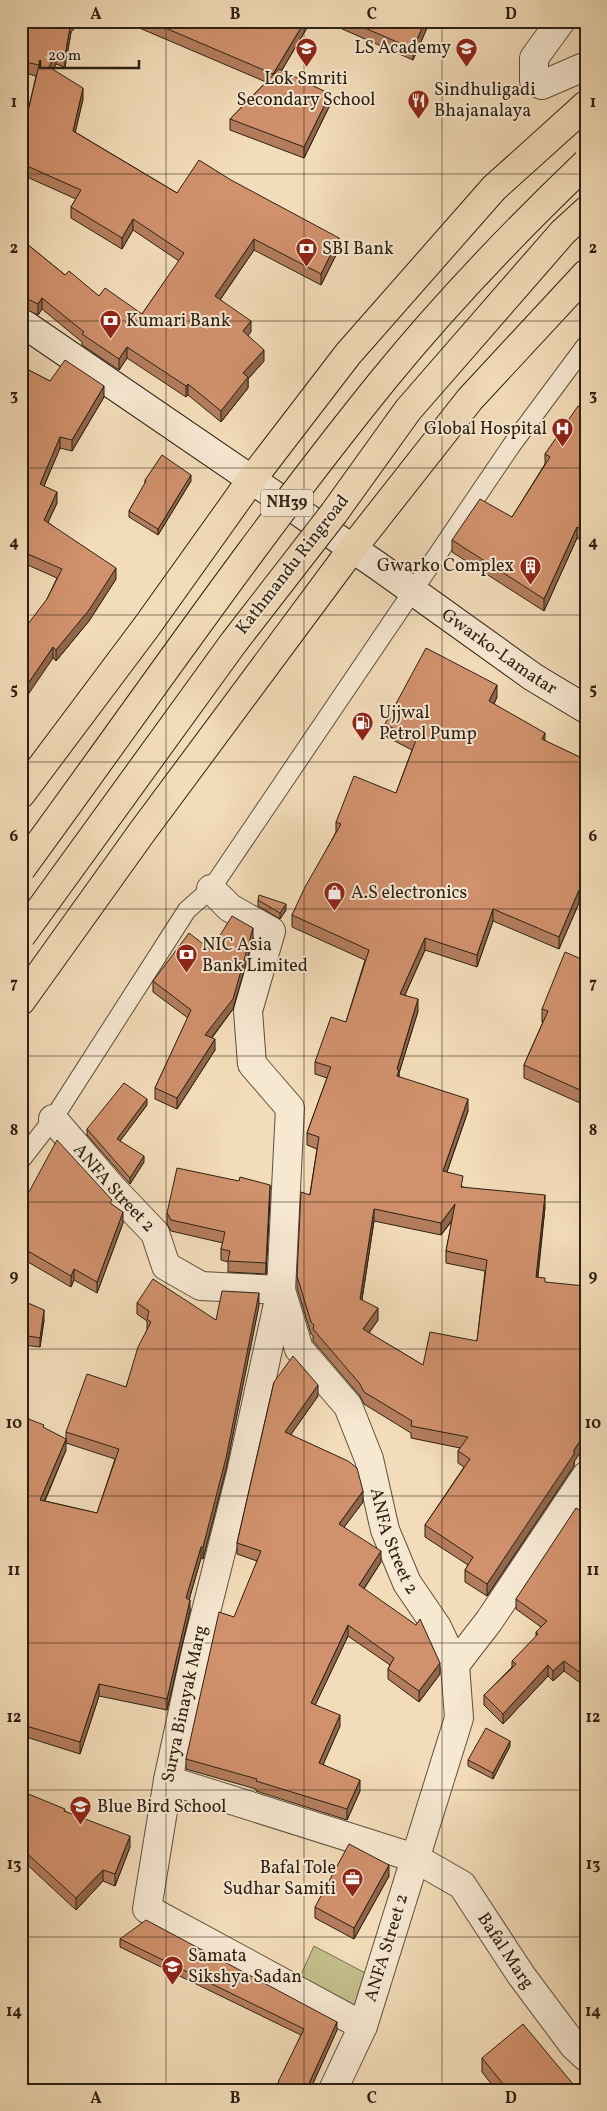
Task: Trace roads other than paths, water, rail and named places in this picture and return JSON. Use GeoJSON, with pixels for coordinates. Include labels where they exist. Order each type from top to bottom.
{"type":"FeatureCollection","features":[{"type":"Feature","properties":{"kind":"main road"},"geometry":{"type":"LineString","coordinates":[[21,794],[147,626],[252,480],[348,354],[488,195],[586,105]]}},
{"type":"Feature","properties":{"kind":"main road","name":"NH39"},"geometry":{"type":"LineString","coordinates":[[21,870],[258,541],[385,378],[427,328],[533,214],[586,163]]}},
{"type":"Feature","properties":{"kind":"main road","name":"Kathmandu Ringroad"},"geometry":{"type":"LineString","coordinates":[[21,936],[234,642],[334,513],[408,410],[564,232],[586,211]]}},
{"type":"Feature","properties":{"kind":"main road"},"geometry":{"type":"LineString","coordinates":[[21,1001],[142,832],[352,549],[470,399],[586,274]]}},
{"type":"Feature","properties":{"kind":"street"},"geometry":{"type":"LineString","coordinates":[[558,27],[534,58],[534,81],[542,85],[586,66]]}},
{"type":"Feature","properties":{"kind":"street","name":"Gwarko-Lamatar"},"geometry":{"type":"LineString","coordinates":[[21,322],[352,549],[533,677],[586,709]]}},
{"type":"Feature","properties":{"kind":"street"},"geometry":{"type":"LineString","coordinates":[[211,889],[230,908],[272,931],[248,1012],[252,1064],[290,1108],[281,1290]]}},
{"type":"Feature","properties":{"kind":"street","name":"ANFA Street 2"},"geometry":{"type":"LineString","coordinates":[[53,1119],[114,1190],[155,1233],[166,1266],[202,1286],[281,1290],[299,1349],[348,1406],[369,1460],[385,1530],[408,1583],[437,1627],[455,1665],[460,1718],[363,2026],[333,2090]]}},
{"type":"Feature","properties":{"kind":"street","name":"Surya Binayak Marg"},"geometry":{"type":"LineString","coordinates":[[281,1290],[241,1473],[195,1655],[168,1780],[147,1908],[363,2026]]}},
{"type":"Feature","properties":{"kind":"street"},"geometry":{"type":"LineString","coordinates":[[455,1665],[489,1621],[586,1476]]}},
{"type":"Feature","properties":{"kind":"street","name":"Bafal Marg"},"geometry":{"type":"LineString","coordinates":[[168,1780],[415,1858],[462,1884],[521,1975],[574,2046],[586,2057]]}},
{"type":"Feature","properties":{"kind":"lane"},"geometry":{"type":"LineString","coordinates":[[21,1160],[53,1119],[187,910],[211,889],[512,446],[586,345]]}},
{"type":"Feature","properties":{"kind":"place","name":"LS Academy"},"geometry":{"type":"Point","coordinates":[467,67]}},
{"type":"Feature","properties":{"kind":"place","name":"Lok Smriti Secondary School"},"geometry":{"type":"Point","coordinates":[306,68]}},
{"type":"Feature","properties":{"kind":"place","name":"Sindhuligadi Bhajanalaya"},"geometry":{"type":"Point","coordinates":[418,119]}},
{"type":"Feature","properties":{"kind":"place","name":"SBI Bank"},"geometry":{"type":"Point","coordinates":[306,268]}},
{"type":"Feature","properties":{"kind":"place","name":"Kumari Bank"},"geometry":{"type":"Point","coordinates":[110,340]}},
{"type":"Feature","properties":{"kind":"place","name":"Global Hospital"},"geometry":{"type":"Point","coordinates":[563,448]}},
{"type":"Feature","properties":{"kind":"place","name":"Gwarko Complex"},"geometry":{"type":"Point","coordinates":[530,585]}},
{"type":"Feature","properties":{"kind":"place","name":"Ujjwal Petrol Pump"},"geometry":{"type":"Point","coordinates":[363,742]}},
{"type":"Feature","properties":{"kind":"place","name":"A.S electronics"},"geometry":{"type":"Point","coordinates":[335,912]}},
{"type":"Feature","properties":{"kind":"place","name":"NIC Asia Bank Limited"},"geometry":{"type":"Point","coordinates":[186,974]}},
{"type":"Feature","properties":{"kind":"place","name":"Blue Bird School"},"geometry":{"type":"Point","coordinates":[81,1826]}},
{"type":"Feature","properties":{"kind":"place","name":"Bafal Tole Sudhar Samiti"},"geometry":{"type":"Point","coordinates":[352,1897]}},
{"type":"Feature","properties":{"kind":"place","name":"Samata Sikshya Sadan"},"geometry":{"type":"Point","coordinates":[172,1985]}}]}
